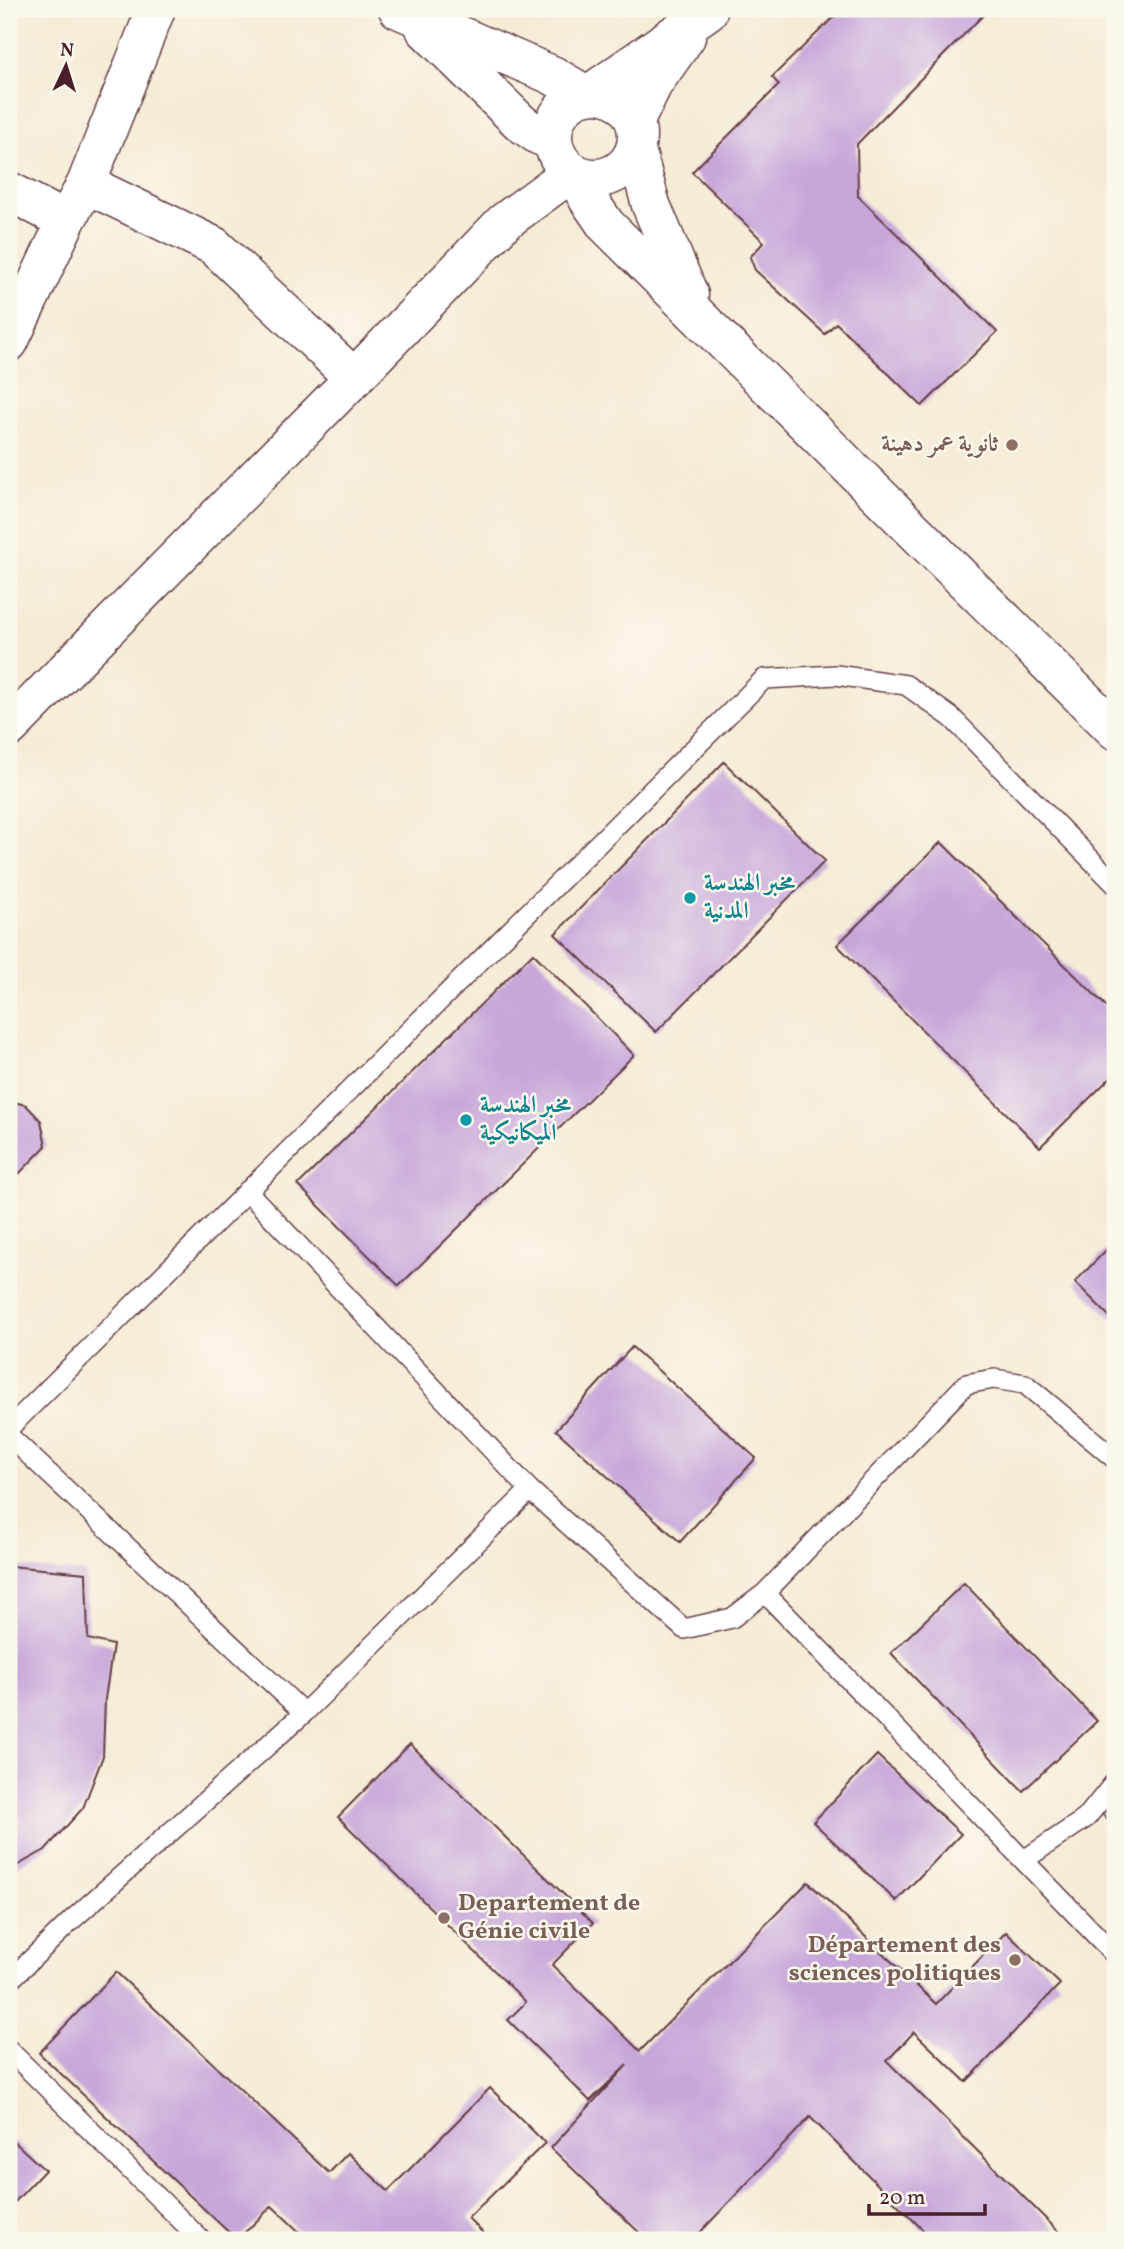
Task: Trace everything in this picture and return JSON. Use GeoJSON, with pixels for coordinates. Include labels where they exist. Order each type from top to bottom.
{"type":"FeatureCollection","features":[{"type":"Feature","properties":{"kind":"street"},"geometry":{"type":"LineString","coordinates":[[9,342],[86,184],[156,9]]}},
{"type":"Feature","properties":{"kind":"street"},"geometry":{"type":"LineString","coordinates":[[709,10],[587,95],[564,107],[553,128],[563,158],[588,200],[607,225],[1115,730]]}},
{"type":"Feature","properties":{"kind":"street"},"geometry":{"type":"LineString","coordinates":[[404,12],[507,111],[563,158],[600,179],[622,170],[631,160],[642,104],[665,65],[709,10]]}},
{"type":"Feature","properties":{"kind":"street"},"geometry":{"type":"LineString","coordinates":[[404,12],[552,75],[587,95],[611,97],[630,111],[645,185],[662,236],[701,318]]}},
{"type":"Feature","properties":{"kind":"street"},"geometry":{"type":"LineString","coordinates":[[9,728],[504,222],[534,161],[563,158]]}},
{"type":"Feature","properties":{"kind":"street"},"geometry":{"type":"LineString","coordinates":[[86,184],[214,246],[354,378]]}},
{"type":"Feature","properties":{"kind":"street"},"geometry":{"type":"LineString","coordinates":[[9,191],[66,221]]}},
{"type":"Feature","properties":{"kind":"lane"},"geometry":{"type":"LineString","coordinates":[[9,1428],[764,679],[836,675],[906,685],[952,718],[1115,884]]}},
{"type":"Feature","properties":{"kind":"lane"},"geometry":{"type":"LineString","coordinates":[[247,1191],[530,1490],[684,1629],[732,1618],[765,1593],[967,1384],[994,1379],[1025,1384],[1115,1459]]}},
{"type":"Feature","properties":{"kind":"lane"},"geometry":{"type":"LineString","coordinates":[[9,1436],[304,1713]]}},
{"type":"Feature","properties":{"kind":"lane"},"geometry":{"type":"LineString","coordinates":[[9,1982],[73,1919],[304,1713],[530,1490]]}},
{"type":"Feature","properties":{"kind":"lane"},"geometry":{"type":"LineString","coordinates":[[765,1593],[1115,1955]]}},
{"type":"Feature","properties":{"kind":"lane"},"geometry":{"type":"LineString","coordinates":[[1024,1860],[1086,1818],[1115,1783]]}},
{"type":"Feature","properties":{"kind":"lane"},"geometry":{"type":"LineString","coordinates":[[9,2050],[201,2240]]}},
{"type":"Feature","properties":{"kind":"building"},"geometry":{"type":"Polygon","coordinates":[[[842,9],[989,9],[857,144],[858,196],[997,332],[922,406],[836,323],[825,334],[755,270],[750,257],[764,242],[692,172],[779,85],[772,77],[842,9]]]}},
{"type":"Feature","properties":{"kind":"building","name":"مخبر الهندسة المدنية"},"geometry":{"type":"Polygon","coordinates":[[[724,762],[825,861],[656,1032],[555,934],[724,762]]]}},
{"type":"Feature","properties":{"kind":"building"},"geometry":{"type":"Polygon","coordinates":[[[941,842],[1115,1015],[1115,1073],[1040,1147],[837,945],[941,842]]]}},
{"type":"Feature","properties":{"kind":"building","name":"مخبر الهندسة الميكانيكية"},"geometry":{"type":"Polygon","coordinates":[[[533,953],[634,1055],[399,1286],[298,1185],[533,953]]]}},
{"type":"Feature","properties":{"kind":"building"},"geometry":{"type":"Polygon","coordinates":[[[9,1101],[26,1105],[41,1121],[46,1146],[9,1184],[9,1101]]]}},
{"type":"Feature","properties":{"kind":"building"},"geometry":{"type":"Polygon","coordinates":[[[1115,1241],[1115,1316],[1112,1319],[1075,1282],[1115,1241]]]}},
{"type":"Feature","properties":{"kind":"building"},"geometry":{"type":"Polygon","coordinates":[[[632,1347],[756,1458],[680,1542],[556,1430],[632,1347]]]}},
{"type":"Feature","properties":{"kind":"building"},"geometry":{"type":"Polygon","coordinates":[[[9,1566],[86,1573],[88,1639],[113,1645],[105,1699],[103,1756],[83,1808],[45,1850],[9,1870],[9,1566]]]}},
{"type":"Feature","properties":{"kind":"building"},"geometry":{"type":"Polygon","coordinates":[[[964,1583],[1097,1721],[1023,1791],[891,1653],[964,1583]]]}},
{"type":"Feature","properties":{"kind":"building"},"geometry":{"type":"Polygon","coordinates":[[[410,1744],[593,1923],[552,1965],[640,2051],[808,1882],[936,2004],[1006,1932],[1060,1984],[966,2082],[914,2032],[887,2061],[1067,2240],[933,2240],[810,2117],[693,2240],[647,2240],[551,2148],[627,2065],[590,2101],[508,2020],[526,2002],[338,1817],[410,1744]]]}},
{"type":"Feature","properties":{"kind":"building"},"geometry":{"type":"Polygon","coordinates":[[[877,1755],[961,1834],[896,1901],[813,1822],[877,1755]]]}},
{"type":"Feature","properties":{"kind":"building"},"geometry":{"type":"Polygon","coordinates":[[[1115,1792],[1115,1827],[1098,1810],[1115,1792]]]}},
{"type":"Feature","properties":{"kind":"building"},"geometry":{"type":"Polygon","coordinates":[[[116,1972],[329,2173],[348,2153],[388,2191],[490,2088],[545,2143],[468,2218],[490,2240],[308,2240],[272,2206],[237,2240],[39,2053],[116,1972]]]}},
{"type":"Feature","properties":{"kind":"building"},"geometry":{"type":"Polygon","coordinates":[[[9,2137],[45,2170],[9,2208],[9,2137]]]}},
{"type":"Feature","properties":{"kind":"place","name":"ثانوية عمر دهينة"},"geometry":{"type":"Point","coordinates":[1012,445]}},
{"type":"Feature","properties":{"kind":"place","name":"مخبر الهندسة المدنية"},"geometry":{"type":"Point","coordinates":[690,898]}},
{"type":"Feature","properties":{"kind":"place","name":"مخبر الهندسة الميكانيكية"},"geometry":{"type":"Point","coordinates":[466,1120]}},
{"type":"Feature","properties":{"kind":"place","name":"Departement de Génie civile"},"geometry":{"type":"Point","coordinates":[444,1918]}},
{"type":"Feature","properties":{"kind":"place","name":"Département des sciences politiques"},"geometry":{"type":"Point","coordinates":[1015,1960]}}]}
